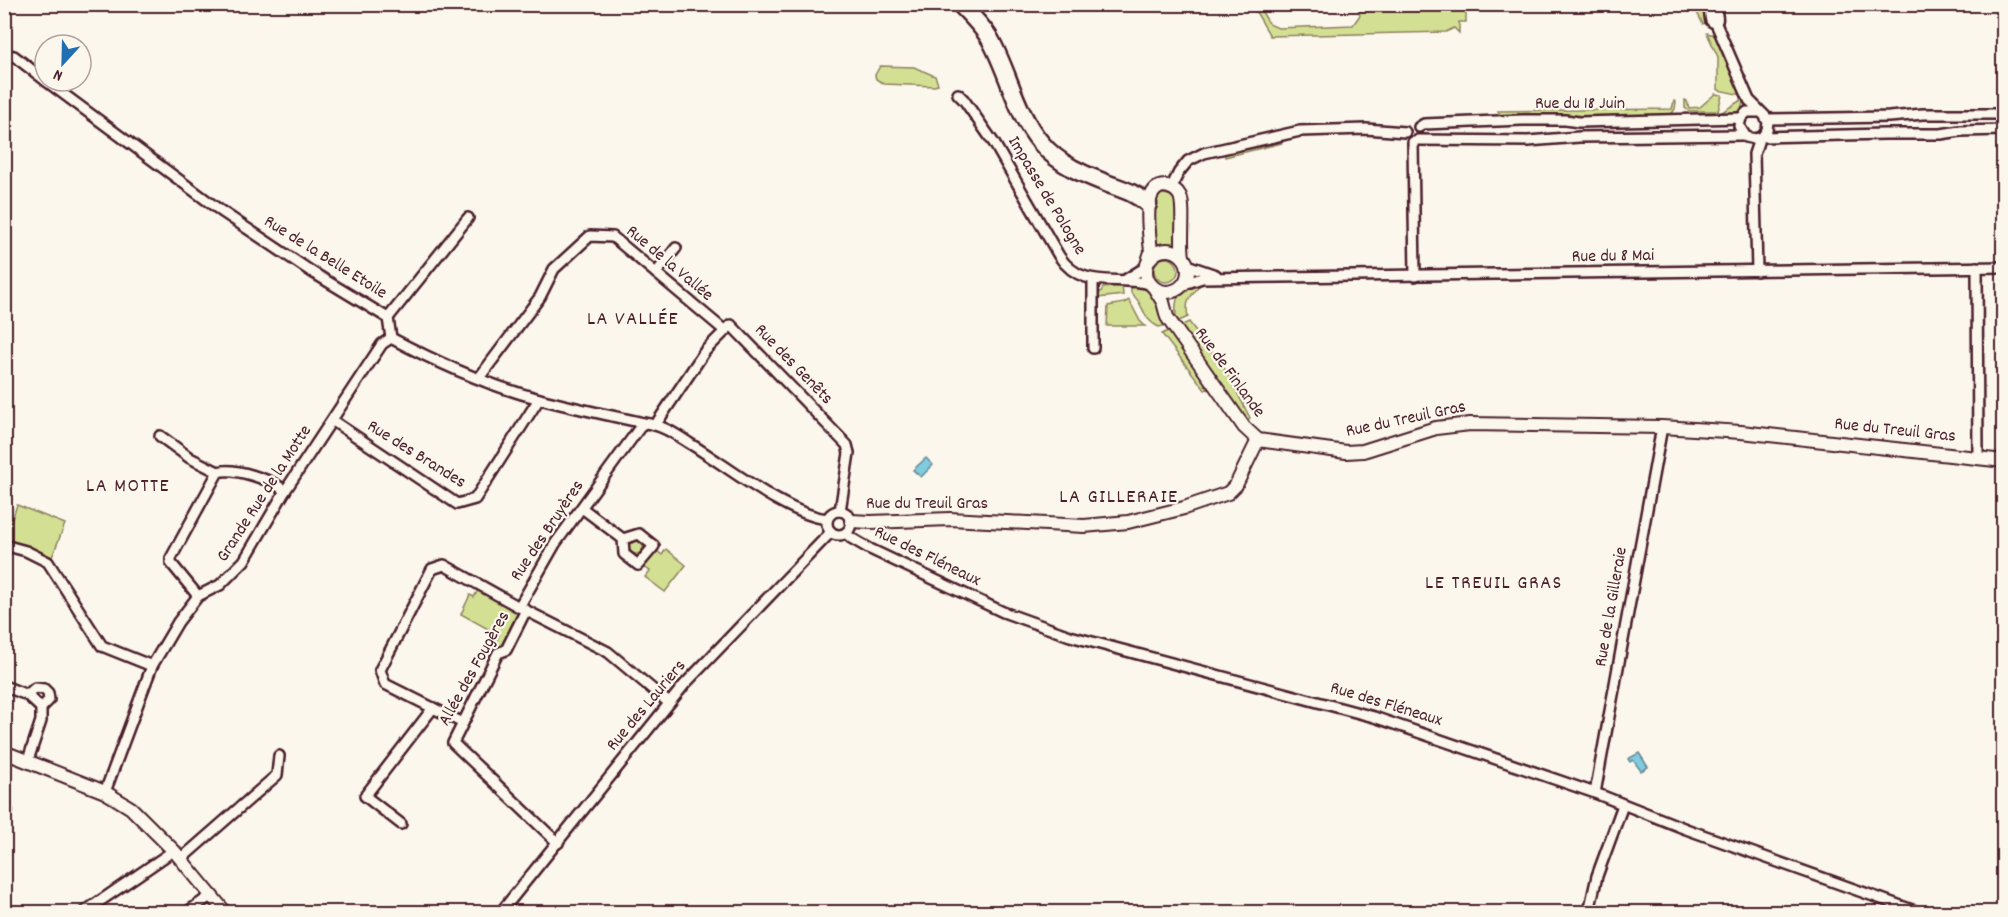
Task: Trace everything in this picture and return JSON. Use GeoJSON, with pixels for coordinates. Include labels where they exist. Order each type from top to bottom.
{"type":"FeatureCollection","features":[{"type":"Feature","properties":{"kind":"highway"},"geometry":{"type":"LineString","coordinates":[[960,4],[989,37],[1017,104],[1033,133],[1042,144],[1057,158],[1073,168],[1134,193],[1148,204]]}},
{"type":"Feature","properties":{"kind":"street"},"geometry":{"type":"LineString","coordinates":[[1713,12],[1749,100],[1763,115],[1767,130],[1760,138],[1754,154],[1757,271]]}},
{"type":"Feature","properties":{"kind":"street","name":"Rue de la Belle Etoile"},"geometry":{"type":"LineString","coordinates":[[7,57],[18,58],[33,70]]}},
{"type":"Feature","properties":{"kind":"street","name":"Rue de la Belle Etoile"},"geometry":{"type":"LineString","coordinates":[[62,93],[221,211],[312,272],[388,318],[391,338]]}},
{"type":"Feature","properties":{"kind":"street","name":"Impasse de Pologne"},"geometry":{"type":"LineString","coordinates":[[958,94],[994,143],[1062,260],[1073,271],[1093,280],[1125,280],[1152,286]]}},
{"type":"Feature","properties":{"kind":"street"},"geometry":{"type":"LineString","coordinates":[[1749,100],[1739,126],[1754,154]]}},
{"type":"Feature","properties":{"kind":"street"},"geometry":{"type":"LineString","coordinates":[[1743,116],[1751,111],[1763,115],[1889,117],[1923,114],[2004,114]]}},
{"type":"Feature","properties":{"kind":"street","name":"Rue du 18 Juin"},"geometry":{"type":"LineString","coordinates":[[1419,127],[1424,124],[1522,120],[1578,122],[1743,116]]}},
{"type":"Feature","properties":{"kind":"street"},"geometry":{"type":"LineString","coordinates":[[1405,132],[1409,126],[1414,125],[1422,132],[1415,141],[1415,276]]}},
{"type":"Feature","properties":{"kind":"street"},"geometry":{"type":"LineString","coordinates":[[1171,188],[1188,161],[1204,153],[1300,131],[1366,129],[1405,132]]}},
{"type":"Feature","properties":{"kind":"street"},"geometry":{"type":"LineString","coordinates":[[1405,132],[1406,137],[1415,141],[1528,141],[1577,137],[1745,136],[1760,138],[1941,134],[2004,130]]}},
{"type":"Feature","properties":{"kind":"street"},"geometry":{"type":"LineString","coordinates":[[1171,188],[1178,193],[1182,201],[1181,247],[1188,275],[1180,287],[1165,292],[1152,286],[1146,278],[1147,263],[1151,252],[1148,204],[1150,195],[1156,189],[1171,188]]}},
{"type":"Feature","properties":{"kind":"street"},"geometry":{"type":"LineString","coordinates":[[388,318],[468,218]]}},
{"type":"Feature","properties":{"kind":"street","name":"Rue de la Vallée"},"geometry":{"type":"LineString","coordinates":[[479,378],[540,297],[554,268],[590,236],[613,237],[724,330]]}},
{"type":"Feature","properties":{"kind":"street"},"geometry":{"type":"LineString","coordinates":[[656,273],[676,248]]}},
{"type":"Feature","properties":{"kind":"street"},"geometry":{"type":"LineString","coordinates":[[1125,280],[1135,275],[1156,252],[1164,249],[1174,251],[1185,261],[1224,278]]}},
{"type":"Feature","properties":{"kind":"street"},"geometry":{"type":"LineString","coordinates":[[1977,267],[1978,458]]}},
{"type":"Feature","properties":{"kind":"street","name":"Rue du 8 Mai"},"geometry":{"type":"LineString","coordinates":[[1180,287],[1202,278],[2004,267]]}},
{"type":"Feature","properties":{"kind":"street"},"geometry":{"type":"LineString","coordinates":[[1093,280],[1093,348]]}},
{"type":"Feature","properties":{"kind":"street","name":"Rue de Finlande"},"geometry":{"type":"LineString","coordinates":[[1152,286],[1163,302],[1166,315],[1173,326],[1244,428],[1258,440]]}},
{"type":"Feature","properties":{"kind":"street","name":"Rue de Finlande"},"geometry":{"type":"LineString","coordinates":[[1173,326],[1171,303],[1180,287]]}},
{"type":"Feature","properties":{"kind":"street","name":"Rue des Genêts"},"geometry":{"type":"LineString","coordinates":[[656,424],[705,351],[731,325],[845,442],[849,453],[840,511]]}},
{"type":"Feature","properties":{"kind":"street"},"geometry":{"type":"LineString","coordinates":[[391,338],[433,360],[538,399],[656,424],[715,458],[767,494],[799,510],[827,519],[827,526],[831,532]]}},
{"type":"Feature","properties":{"kind":"street","name":"Grande Rue de la Motte"},"geometry":{"type":"LineString","coordinates":[[105,792],[152,666],[178,622],[198,596],[220,585],[244,561],[285,491],[382,344],[391,338]]}},
{"type":"Feature","properties":{"kind":"street","name":"Rue des Brandes"},"geometry":{"type":"LineString","coordinates":[[333,421],[458,504],[474,499],[538,399]]}},
{"type":"Feature","properties":{"kind":"street","name":"Rue des Bruyères"},"geometry":{"type":"LineString","coordinates":[[463,723],[385,684],[380,670],[432,569],[444,565],[522,608],[555,544],[643,423]]}},
{"type":"Feature","properties":{"kind":"street","name":"Rue du Treuil Gras"},"geometry":{"type":"LineString","coordinates":[[831,532],[836,535],[849,527],[872,522],[950,519],[1084,526],[1128,522],[1184,508],[1228,493],[1236,485],[1258,440],[1346,452],[1363,451],[1436,428],[1470,424],[1662,427],[1741,432],[2004,461]]}},
{"type":"Feature","properties":{"kind":"street","name":"Rue de la Gilleraie"},"geometry":{"type":"LineString","coordinates":[[1595,793],[1662,427]]}},
{"type":"Feature","properties":{"kind":"street"},"geometry":{"type":"LineString","coordinates":[[160,436],[190,458],[218,472]]}},
{"type":"Feature","properties":{"kind":"street"},"geometry":{"type":"LineString","coordinates":[[198,596],[171,563],[171,558],[218,472],[236,471],[273,483],[285,491]]}},
{"type":"Feature","properties":{"kind":"street"},"geometry":{"type":"LineString","coordinates":[[582,508],[623,539]]}},
{"type":"Feature","properties":{"kind":"street","name":"Rue du Treuil Gras"},"geometry":{"type":"LineString","coordinates":[[827,519],[831,513],[840,511],[849,515],[849,527]]}},
{"type":"Feature","properties":{"kind":"street","name":"Rue des Fléneaux"},"geometry":{"type":"LineString","coordinates":[[849,527],[857,542],[1004,612],[1070,636],[1374,717],[1595,793],[1918,912]]}},
{"type":"Feature","properties":{"kind":"street","name":"Rue des Lauriers"},"geometry":{"type":"LineString","coordinates":[[501,912],[684,685],[831,532]]}},
{"type":"Feature","properties":{"kind":"street"},"geometry":{"type":"LineString","coordinates":[[4,545],[26,551],[48,562],[102,646],[152,666]]}},
{"type":"Feature","properties":{"kind":"street"},"geometry":{"type":"LineString","coordinates":[[522,608],[608,652],[669,703]]}},
{"type":"Feature","properties":{"kind":"street","name":"Allée des Fougères"},"geometry":{"type":"LineString","coordinates":[[522,608],[506,650],[498,653],[453,743],[558,843]]}},
{"type":"Feature","properties":{"kind":"street"},"geometry":{"type":"LineString","coordinates":[[4,686],[27,695],[41,708]]}},
{"type":"Feature","properties":{"kind":"street"},"geometry":{"type":"LineString","coordinates":[[27,695],[35,688],[44,689],[48,693],[49,700],[41,708],[41,722],[28,760]]}},
{"type":"Feature","properties":{"kind":"street"},"geometry":{"type":"LineString","coordinates":[[401,824],[364,796],[433,708]]}},
{"type":"Feature","properties":{"kind":"street"},"geometry":{"type":"LineString","coordinates":[[4,752],[105,792],[131,808],[177,855],[225,912]]}},
{"type":"Feature","properties":{"kind":"street"},"geometry":{"type":"LineString","coordinates":[[84,912],[177,855],[277,775],[279,756]]}},
{"type":"Feature","properties":{"kind":"street"},"geometry":{"type":"LineString","coordinates":[[1589,912],[1597,876],[1623,805]]}},
{"type":"Feature","properties":{"kind":"street"},"geometry":{"type":"LineString","coordinates":[[188,912],[212,895]]}},
{"type":"Feature","properties":{"kind":"green space"},"geometry":{"type":"Polygon","coordinates":[[[1252,5],[1258,5],[1269,24],[1278,28],[1353,25],[1360,15],[1357,5],[1473,5],[1466,11],[1466,22],[1459,22],[1459,33],[1454,28],[1446,32],[1270,36],[1252,5]]]}},
{"type":"Feature","properties":{"kind":"green space"},"geometry":{"type":"Polygon","coordinates":[[[1693,5],[1708,5],[1708,21],[1703,24],[1693,5]]]}},
{"type":"Feature","properties":{"kind":"green space"},"geometry":{"type":"Polygon","coordinates":[[[1707,33],[1715,35],[1742,95],[1718,90],[1718,57],[1707,33]]]}},
{"type":"Feature","properties":{"kind":"green space"},"geometry":{"type":"Polygon","coordinates":[[[880,66],[914,67],[935,76],[938,84],[935,86],[884,84],[876,79],[875,75],[880,66]]]}},
{"type":"Feature","properties":{"kind":"green space"},"geometry":{"type":"Polygon","coordinates":[[[1715,94],[1722,95],[1718,111],[1689,111],[1685,108],[1685,100],[1689,108],[1700,107],[1715,94]]]}},
{"type":"Feature","properties":{"kind":"green space"},"geometry":{"type":"Polygon","coordinates":[[[1741,100],[1743,104],[1739,110],[1722,114],[1722,112],[1741,100]]]}},
{"type":"Feature","properties":{"kind":"green space"},"geometry":{"type":"Polygon","coordinates":[[[1674,101],[1676,102],[1675,109],[1671,115],[1502,118],[1498,111],[1672,109],[1674,101]]]}},
{"type":"Feature","properties":{"kind":"green space"},"geometry":{"type":"Polygon","coordinates":[[[1282,143],[1225,157],[1225,154],[1282,143]]]}},
{"type":"Feature","properties":{"kind":"green space"},"geometry":{"type":"Polygon","coordinates":[[[1159,195],[1172,196],[1176,202],[1178,248],[1165,244],[1155,248],[1154,204],[1159,195]]]}},
{"type":"Feature","properties":{"kind":"green space"},"geometry":{"type":"Polygon","coordinates":[[[1166,258],[1171,259],[1177,265],[1177,275],[1171,281],[1166,282],[1161,281],[1155,275],[1154,270],[1155,265],[1161,259],[1166,258]]]}},
{"type":"Feature","properties":{"kind":"green space"},"geometry":{"type":"Polygon","coordinates":[[[1201,283],[1188,301],[1188,317],[1177,322],[1178,296],[1187,288],[1201,283]]]}},
{"type":"Feature","properties":{"kind":"green space"},"geometry":{"type":"Polygon","coordinates":[[[1131,285],[1145,287],[1152,293],[1166,325],[1159,327],[1149,320],[1131,293],[1131,285]]]}},
{"type":"Feature","properties":{"kind":"green space"},"geometry":{"type":"Polygon","coordinates":[[[1122,286],[1123,295],[1097,298],[1103,288],[1122,286]]]}},
{"type":"Feature","properties":{"kind":"green space"},"geometry":{"type":"Polygon","coordinates":[[[1129,300],[1145,326],[1107,326],[1108,306],[1129,300]]]}},
{"type":"Feature","properties":{"kind":"green space"},"geometry":{"type":"Polygon","coordinates":[[[1189,322],[1227,372],[1250,418],[1246,421],[1180,326],[1189,322]]]}},
{"type":"Feature","properties":{"kind":"green space"},"geometry":{"type":"Polygon","coordinates":[[[1170,330],[1212,388],[1205,390],[1162,334],[1170,330]]]}},
{"type":"Feature","properties":{"kind":"green space"},"geometry":{"type":"Polygon","coordinates":[[[17,505],[65,524],[52,557],[5,538],[17,505]]]}},
{"type":"Feature","properties":{"kind":"green space"},"geometry":{"type":"Polygon","coordinates":[[[633,540],[639,540],[643,547],[639,554],[633,554],[629,550],[629,544],[633,540]]]}},
{"type":"Feature","properties":{"kind":"green space"},"geometry":{"type":"Polygon","coordinates":[[[666,549],[686,565],[665,592],[645,577],[650,571],[644,567],[657,551],[662,555],[666,549]]]}},
{"type":"Feature","properties":{"kind":"green space"},"geometry":{"type":"Polygon","coordinates":[[[478,590],[514,610],[517,614],[500,648],[493,647],[499,635],[461,614],[470,595],[474,597],[478,590]]]}},
{"type":"Feature","properties":{"kind":"water"},"geometry":{"type":"Polygon","coordinates":[[[926,458],[933,465],[921,477],[913,470],[926,458]]]}},
{"type":"Feature","properties":{"kind":"water"},"geometry":{"type":"Polygon","coordinates":[[[1639,753],[1648,767],[1641,771],[1633,760],[1630,762],[1628,759],[1639,753]]]}},
{"type":"Feature","properties":{"kind":"district","name":"LA VALLÉE"},"geometry":{"type":"Point","coordinates":[633,320]}},
{"type":"Feature","properties":{"kind":"district","name":"LA MOTTE"},"geometry":{"type":"Point","coordinates":[128,487]}},
{"type":"Feature","properties":{"kind":"district","name":"LA GILLERAIE"},"geometry":{"type":"Point","coordinates":[1119,498]}},
{"type":"Feature","properties":{"kind":"district","name":"LE TREUIL GRAS"},"geometry":{"type":"Point","coordinates":[1494,584]}}]}
